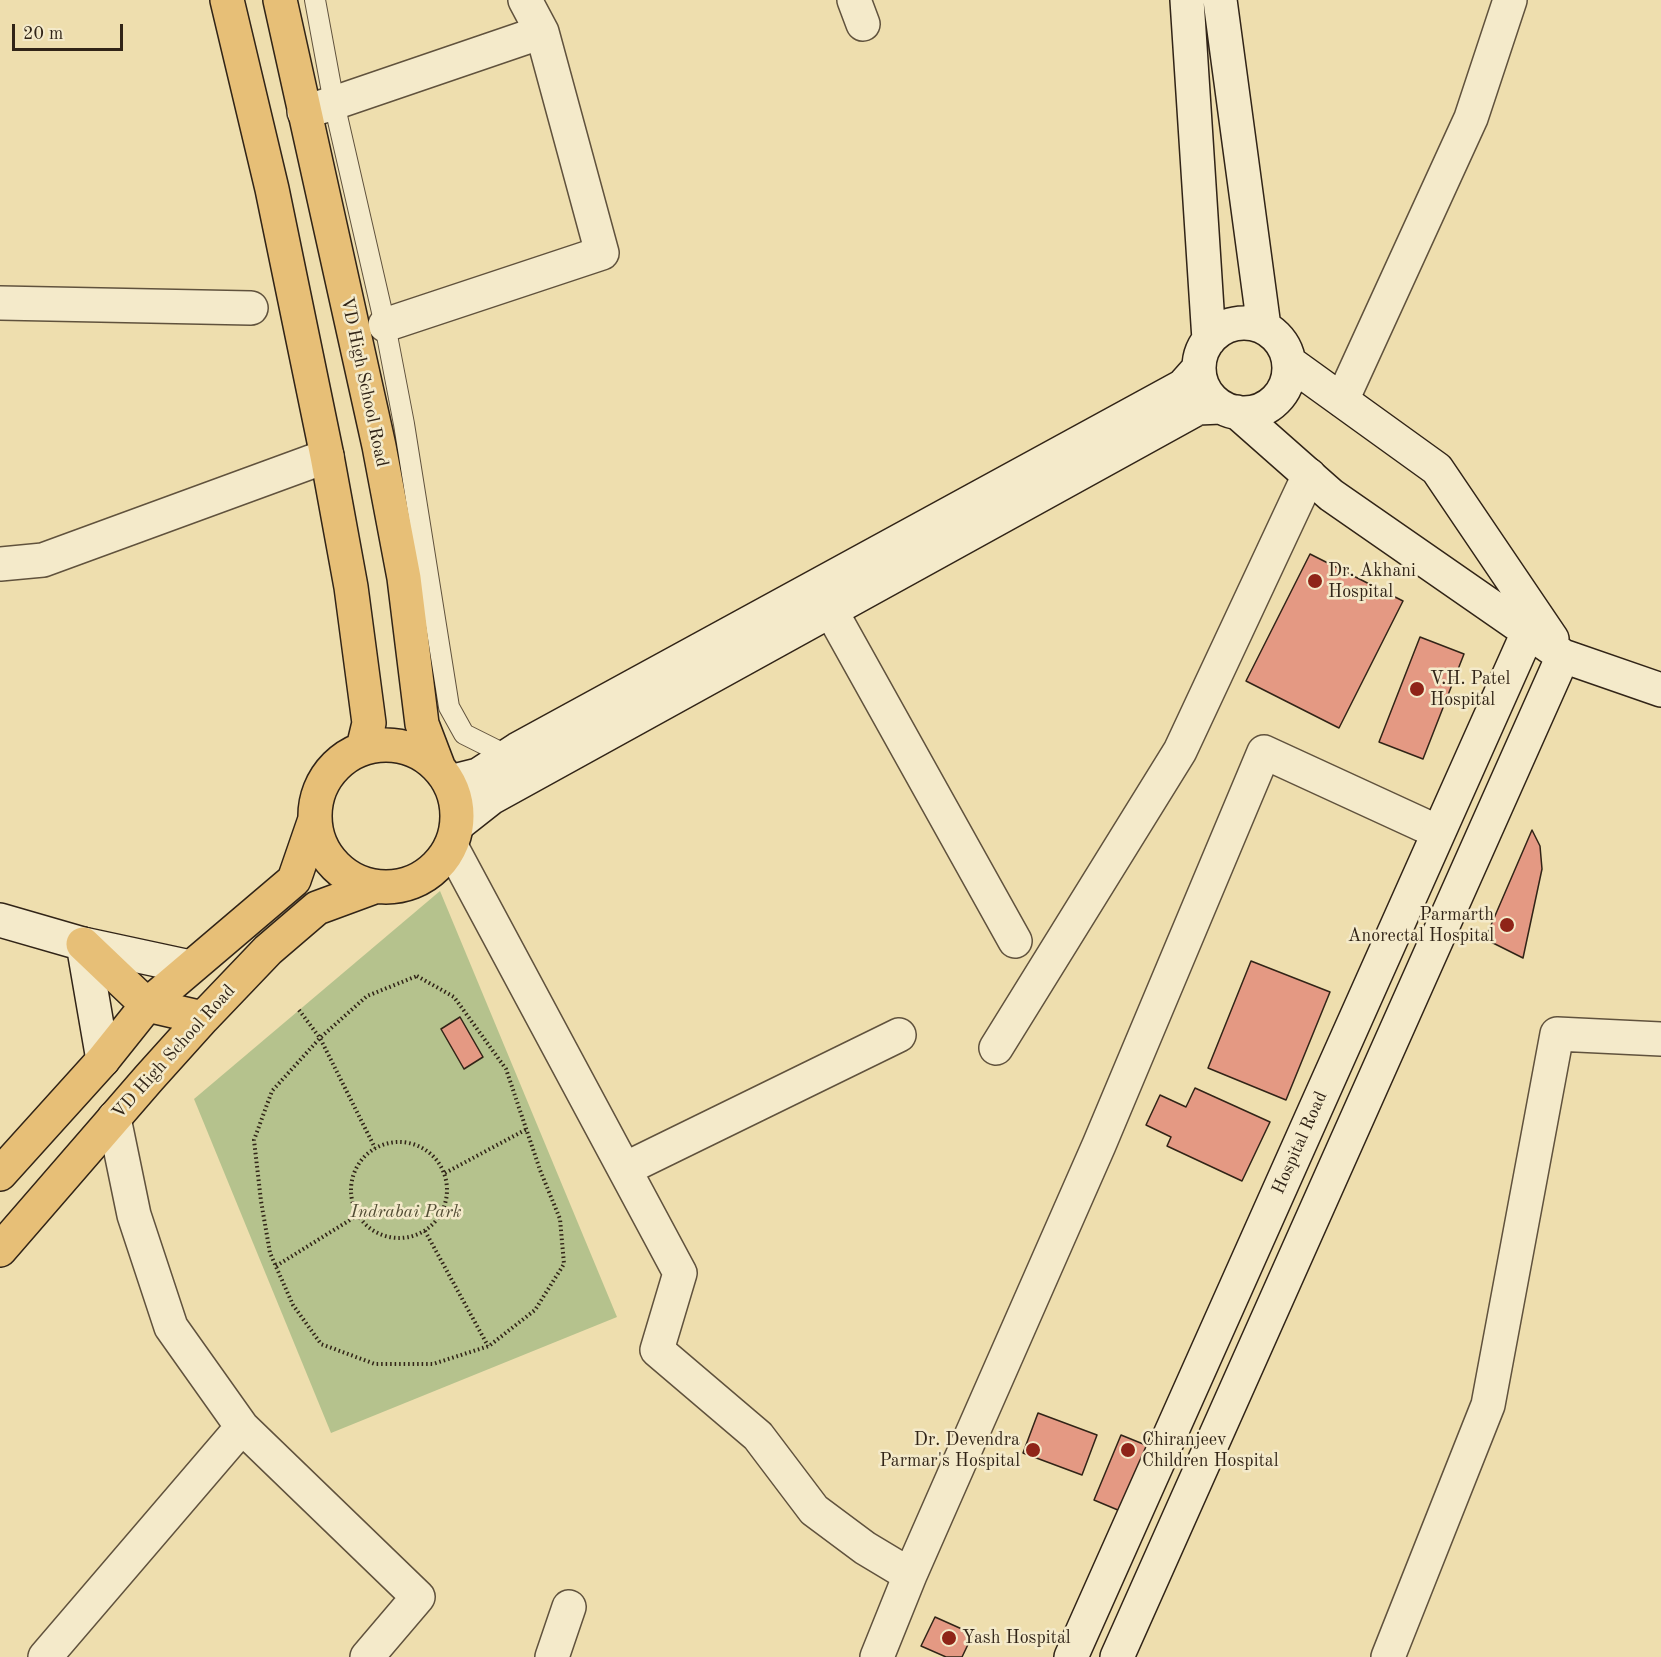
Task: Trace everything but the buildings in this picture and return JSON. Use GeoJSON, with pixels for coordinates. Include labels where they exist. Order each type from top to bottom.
{"type":"FeatureCollection","features":[{"type":"Feature","properties":{"kind":"main road"},"geometry":{"type":"LineString","coordinates":[[228,0],[272,189],[327,456],[351,587],[369,723],[363,748]]}},
{"type":"Feature","properties":{"kind":"main road","name":"VD High School Road"},"geometry":{"type":"LineString","coordinates":[[280,0],[319,107],[404,578],[422,724],[444,774]]}},
{"type":"Feature","properties":{"kind":"main road"},"geometry":{"type":"LineString","coordinates":[[0,1174],[103,1060],[147,1005],[294,880],[314,822],[316,798],[326,776],[342,759],[363,748],[384,744],[403,746],[422,754],[444,774],[457,801],[455,835],[439,865],[420,880],[398,887],[374,887],[352,879],[333,866],[320,846],[314,822]]}},
{"type":"Feature","properties":{"kind":"main road","name":"VD High School Road"},"geometry":{"type":"LineString","coordinates":[[0,1250],[203,1018],[268,950],[317,908],[374,887]]}},
{"type":"Feature","properties":{"kind":"main road"},"geometry":{"type":"LineString","coordinates":[[83,944],[147,1005],[203,1018]]}},
{"type":"Feature","properties":{"kind":"street"},"geometry":{"type":"LineString","coordinates":[[385,325],[602,253],[542,32],[525,0]]}},
{"type":"Feature","properties":{"kind":"street"},"geometry":{"type":"LineString","coordinates":[[1187,0],[1204,354],[1201,383],[1208,396],[1229,410],[1331,495],[1563,656],[1661,690]]}},
{"type":"Feature","properties":{"kind":"street"},"geometry":{"type":"LineString","coordinates":[[1220,0],[1264,327]]}},
{"type":"Feature","properties":{"kind":"street"},"geometry":{"type":"LineString","coordinates":[[1341,400],[1471,118],[1510,0]]}},
{"type":"Feature","properties":{"kind":"street"},"geometry":{"type":"LineString","coordinates":[[319,107],[542,32]]}},
{"type":"Feature","properties":{"kind":"street"},"geometry":{"type":"LineString","coordinates":[[0,303],[251,308]]}},
{"type":"Feature","properties":{"kind":"street"},"geometry":{"type":"LineString","coordinates":[[444,774],[478,774],[1184,386],[1220,329],[1234,324],[1250,323],[1264,327],[1277,336],[1286,349],[1290,363],[1288,380],[1281,394],[1269,406],[1254,412],[1198,408],[491,798],[455,835],[680,1273],[657,1350],[758,1436],[814,1510],[865,1548],[910,1575]]}},
{"type":"Feature","properties":{"kind":"street"},"geometry":{"type":"LineString","coordinates":[[1290,363],[1437,469],[1563,656]]}},
{"type":"Feature","properties":{"kind":"street"},"geometry":{"type":"LineString","coordinates":[[0,564],[43,560],[327,456]]}},
{"type":"Feature","properties":{"kind":"street"},"geometry":{"type":"LineString","coordinates":[[996,1047],[1180,751],[1308,475]]}},
{"type":"Feature","properties":{"kind":"street"},"geometry":{"type":"LineString","coordinates":[[831,611],[1015,941]]}},
{"type":"Feature","properties":{"kind":"street","name":"Hospital Road"},"geometry":{"type":"LineString","coordinates":[[1071,1657],[1525,639],[1523,628]]}},
{"type":"Feature","properties":{"kind":"street"},"geometry":{"type":"LineString","coordinates":[[1117,1657],[1563,656]]}},
{"type":"Feature","properties":{"kind":"street"},"geometry":{"type":"LineString","coordinates":[[877,1657],[910,1575],[1099,1145],[1264,752],[1438,832]]}},
{"type":"Feature","properties":{"kind":"street"},"geometry":{"type":"LineString","coordinates":[[0,920],[83,944],[190,967]]}},
{"type":"Feature","properties":{"kind":"street"},"geometry":{"type":"LineString","coordinates":[[83,944],[103,1060]]}},
{"type":"Feature","properties":{"kind":"street"},"geometry":{"type":"LineString","coordinates":[[1388,1657],[1488,1405],[1557,1034],[1661,1039]]}},
{"type":"Feature","properties":{"kind":"street"},"geometry":{"type":"LineString","coordinates":[[625,1169],[899,1035]]}},
{"type":"Feature","properties":{"kind":"street"},"geometry":{"type":"LineString","coordinates":[[114,1118],[134,1215],[171,1327],[242,1427],[418,1597],[368,1657]]}},
{"type":"Feature","properties":{"kind":"street"},"geometry":{"type":"LineString","coordinates":[[45,1657],[242,1427]]}},
{"type":"Feature","properties":{"kind":"street"},"geometry":{"type":"LineString","coordinates":[[552,1657],[569,1607]]}},
{"type":"Feature","properties":{"kind":"lane"},"geometry":{"type":"LineString","coordinates":[[315,0],[319,107],[385,325],[404,424],[449,707],[464,734],[508,756]]}},
{"type":"Feature","properties":{"kind":"path"},"geometry":{"type":"LineString","coordinates":[[417,976],[454,997],[506,1069],[560,1219],[564,1264],[535,1310],[489,1346],[434,1365],[375,1364],[321,1344],[293,1305],[268,1243],[254,1140],[272,1091],[320,1038],[367,996],[417,976]]}},
{"type":"Feature","properties":{"kind":"path"},"geometry":{"type":"LineString","coordinates":[[299,1010],[320,1038],[375,1148]]}},
{"type":"Feature","properties":{"kind":"path"},"geometry":{"type":"LineString","coordinates":[[445,1173],[527,1129]]}},
{"type":"Feature","properties":{"kind":"path"},"geometry":{"type":"LineString","coordinates":[[408,1142],[423,1149],[436,1159],[445,1173],[448,1190],[445,1206],[436,1221],[425,1231],[411,1237],[396,1238],[381,1235],[368,1227],[358,1215],[352,1201],[351,1186],[355,1171],[363,1158],[375,1148],[391,1143],[408,1142]]}},
{"type":"Feature","properties":{"kind":"path"},"geometry":{"type":"LineString","coordinates":[[276,1266],[358,1215]]}},
{"type":"Feature","properties":{"kind":"path"},"geometry":{"type":"LineString","coordinates":[[425,1231],[489,1346]]}},
{"type":"Feature","properties":{"kind":"green space","name":"Indrabai Park"},"geometry":{"type":"Polygon","coordinates":[[[440,891],[617,1317],[331,1433],[194,1099],[440,891]]]}},
{"type":"Feature","properties":{"kind":"place","name":"Dr. Akhani Hospital"},"geometry":{"type":"Point","coordinates":[1315,581]}},
{"type":"Feature","properties":{"kind":"place","name":"V.H. Patel Hospital"},"geometry":{"type":"Point","coordinates":[1417,689]}},
{"type":"Feature","properties":{"kind":"place","name":"Parmarth Anorectal Hospital"},"geometry":{"type":"Point","coordinates":[1507,925]}},
{"type":"Feature","properties":{"kind":"place","name":"Dr. Devendra Parmar's Hospital"},"geometry":{"type":"Point","coordinates":[1033,1450]}},
{"type":"Feature","properties":{"kind":"place","name":"Chiranjeev Children Hospital"},"geometry":{"type":"Point","coordinates":[1128,1450]}},
{"type":"Feature","properties":{"kind":"place","name":"Yash Hospital"},"geometry":{"type":"Point","coordinates":[949,1638]}}]}
